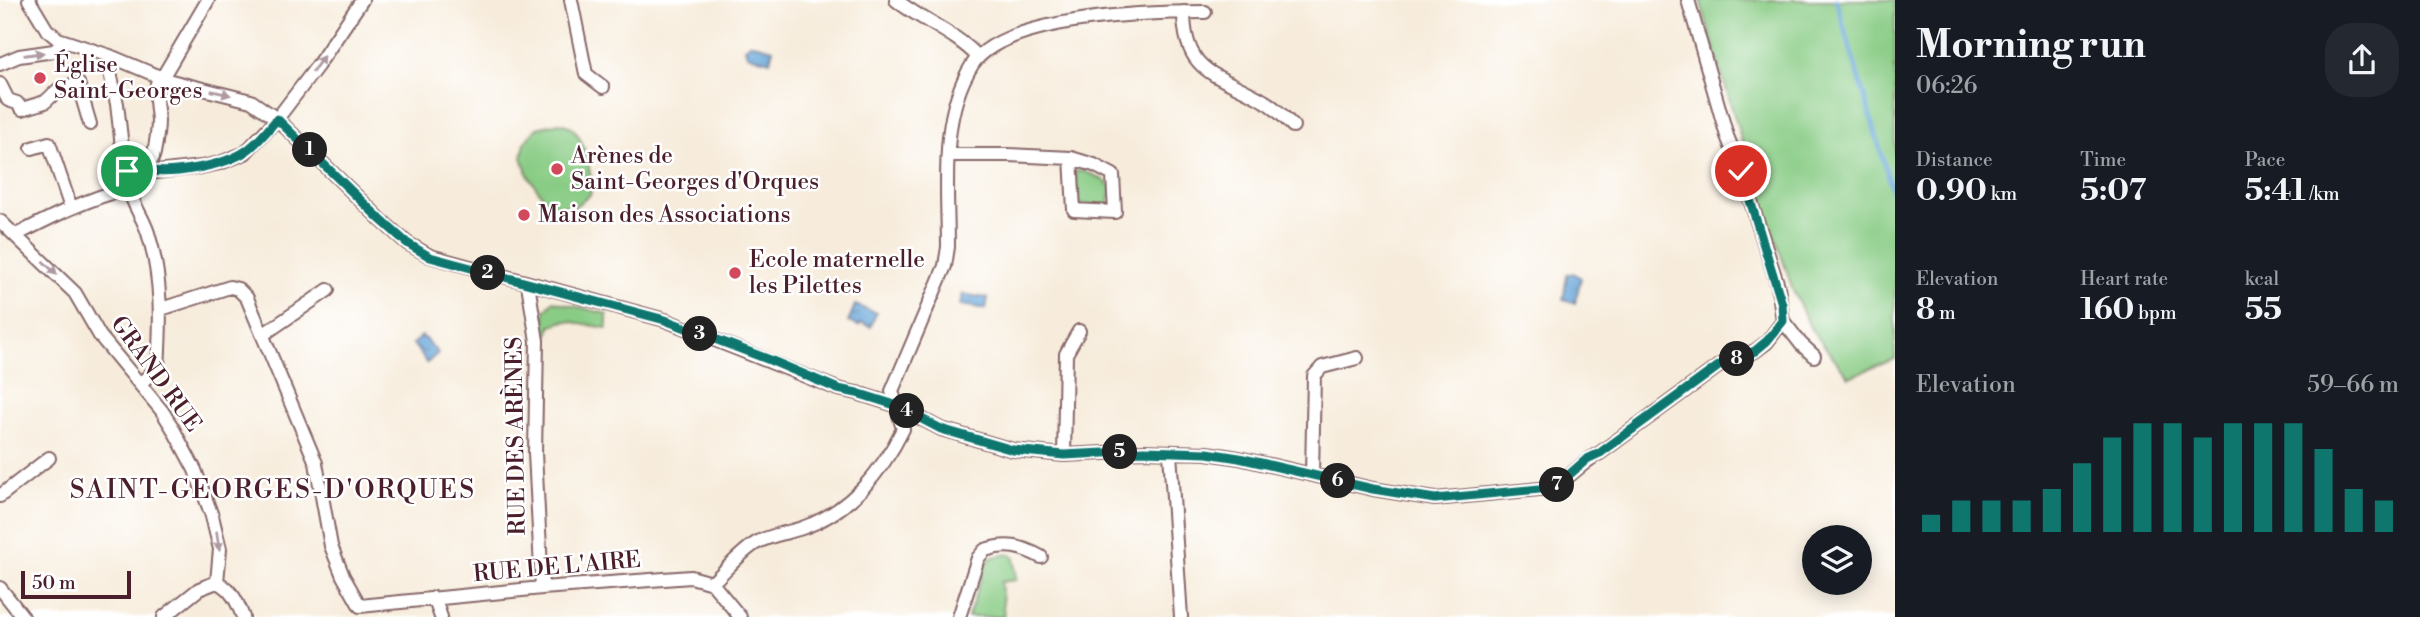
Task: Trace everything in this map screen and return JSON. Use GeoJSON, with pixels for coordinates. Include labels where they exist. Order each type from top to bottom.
{"type":"FeatureCollection","features":[{"type":"Feature","properties":{"kind":"street"},"geometry":{"type":"LineString","coordinates":[[29,0],[47,30],[62,40],[110,56],[160,78],[251,101],[277,119],[407,243],[430,257],[665,320],[838,389],[895,405],[941,429],[994,445],[1035,453],[1064,455],[1144,451],[1217,454],[1373,489],[1435,499],[1550,488],[1720,365],[1755,351],[1783,321]]}},
{"type":"Feature","properties":{"kind":"street"},"geometry":{"type":"LineString","coordinates":[[16,235],[131,183],[147,166],[157,136],[155,89],[208,0]]}},
{"type":"Feature","properties":{"kind":"street"},"geometry":{"type":"LineString","coordinates":[[147,166],[150,172],[173,171],[220,163],[245,153],[277,119],[362,0]]}},
{"type":"Feature","properties":{"kind":"street"},"geometry":{"type":"LineString","coordinates":[[570,0],[586,74],[603,87]]}},
{"type":"Feature","properties":{"kind":"street"},"geometry":{"type":"LineString","coordinates":[[896,0],[919,17],[962,41],[978,57]]}},
{"type":"Feature","properties":{"kind":"street"},"geometry":{"type":"LineString","coordinates":[[1688,0],[1727,136],[1778,286],[1783,321],[1814,356]]}},
{"type":"Feature","properties":{"kind":"street"},"geometry":{"type":"LineString","coordinates":[[740,617],[712,583],[755,544],[818,521],[846,503],[888,459],[903,429],[892,391],[945,266],[948,247],[951,126],[955,106],[971,66],[978,57],[1012,37],[1052,25],[1161,7],[1184,12],[1205,12]]}},
{"type":"Feature","properties":{"kind":"street"},"geometry":{"type":"LineString","coordinates":[[1184,12],[1184,33],[1199,65],[1268,102],[1293,126]]}},
{"type":"Feature","properties":{"kind":"street"},"geometry":{"type":"LineString","coordinates":[[0,64],[19,56],[54,51],[62,40]]}},
{"type":"Feature","properties":{"kind":"street"},"geometry":{"type":"LineString","coordinates":[[110,56],[109,68],[117,104],[124,164],[131,183],[131,195],[148,234],[162,309],[158,367],[140,384]]}},
{"type":"Feature","properties":{"kind":"street"},"geometry":{"type":"LineString","coordinates":[[0,84],[8,100],[17,103],[21,114],[45,102],[58,89],[78,83],[90,124]]}},
{"type":"Feature","properties":{"kind":"street"},"geometry":{"type":"LineString","coordinates":[[32,148],[55,142],[71,208]]}},
{"type":"Feature","properties":{"kind":"street"},"geometry":{"type":"LineString","coordinates":[[949,155],[1070,158],[1094,165],[1113,175],[1115,212],[1074,211],[1070,158]]}},
{"type":"Feature","properties":{"kind":"street","name":"GRAND RUE"},"geometry":{"type":"LineString","coordinates":[[0,222],[75,293],[100,336],[162,411],[195,470],[219,540],[217,582]]}},
{"type":"Feature","properties":{"kind":"street","name":"RUE DES ARÈNES"},"geometry":{"type":"LineString","coordinates":[[528,284],[537,341],[535,453],[542,588]]}},
{"type":"Feature","properties":{"kind":"street"},"geometry":{"type":"LineString","coordinates":[[162,309],[233,288],[247,298],[264,334],[328,290]]}},
{"type":"Feature","properties":{"kind":"street"},"geometry":{"type":"LineString","coordinates":[[1064,455],[1066,354],[1079,331]]}},
{"type":"Feature","properties":{"kind":"street","name":"RUE DE L'AIRE"},"geometry":{"type":"LineString","coordinates":[[264,334],[316,463],[331,546],[343,576],[360,606],[691,577],[712,583]]}},
{"type":"Feature","properties":{"kind":"street"},"geometry":{"type":"LineString","coordinates":[[1312,474],[1314,376],[1322,367],[1357,358]]}},
{"type":"Feature","properties":{"kind":"street"},"geometry":{"type":"LineString","coordinates":[[1170,453],[1181,617]]}},
{"type":"Feature","properties":{"kind":"street"},"geometry":{"type":"LineString","coordinates":[[0,496],[49,458]]}},
{"type":"Feature","properties":{"kind":"street"},"geometry":{"type":"LineString","coordinates":[[959,617],[978,558],[985,550],[1013,544],[1041,557]]}},
{"type":"Feature","properties":{"kind":"street"},"geometry":{"type":"LineString","coordinates":[[164,617],[199,589],[217,582],[229,588],[243,617]]}},
{"type":"Feature","properties":{"kind":"street"},"geometry":{"type":"LineString","coordinates":[[0,588],[23,617]]}},
{"type":"Feature","properties":{"kind":"street"},"geometry":{"type":"LineString","coordinates":[[434,598],[440,617]]}},
{"type":"Feature","properties":{"kind":"green space"},"geometry":{"type":"Polygon","coordinates":[[[1700,0],[1895,0],[1895,359],[1849,377],[1811,329],[1794,293],[1738,129],[1700,0]]]}},
{"type":"Feature","properties":{"kind":"green space","name":"Arènes de Saint-Georges d'Orques"},"geometry":{"type":"Polygon","coordinates":[[[559,123],[571,127],[578,136],[590,171],[590,195],[574,207],[552,205],[544,199],[528,175],[522,157],[525,142],[537,128],[559,123]]]}},
{"type":"Feature","properties":{"kind":"green space"},"geometry":{"type":"Polygon","coordinates":[[[1076,171],[1095,176],[1111,186],[1109,205],[1106,208],[1078,204],[1076,171]]]}},
{"type":"Feature","properties":{"kind":"green space"},"geometry":{"type":"Polygon","coordinates":[[[553,301],[607,314],[607,328],[560,322],[551,326],[546,341],[543,342],[545,311],[553,301]]]}},
{"type":"Feature","properties":{"kind":"green space"},"geometry":{"type":"Polygon","coordinates":[[[1010,554],[1014,557],[1016,580],[1001,582],[1004,617],[968,617],[986,563],[993,557],[1010,554]]]}},
{"type":"Feature","properties":{"kind":"water"},"geometry":{"type":"Polygon","coordinates":[[[750,43],[773,49],[770,61],[747,55],[745,48],[750,43]]]}},
{"type":"Feature","properties":{"kind":"water"},"geometry":{"type":"Polygon","coordinates":[[[1573,273],[1581,278],[1575,303],[1563,300],[1567,275],[1573,273]]]}},
{"type":"Feature","properties":{"kind":"water"},"geometry":{"type":"Polygon","coordinates":[[[962,294],[988,298],[986,309],[960,305],[962,294]]]}},
{"type":"Feature","properties":{"kind":"water"},"geometry":{"type":"Polygon","coordinates":[[[855,305],[876,313],[871,327],[848,322],[855,305]]]}},
{"type":"Feature","properties":{"kind":"water"},"geometry":{"type":"Polygon","coordinates":[[[422,336],[438,353],[427,363],[413,344],[422,336]]]}},
{"type":"Feature","properties":{"kind":"waterway"},"geometry":{"type":"LineString","coordinates":[[1836,0],[1895,200]]}},
{"type":"Feature","properties":{"kind":"place","name":"Église Saint-Georges"},"geometry":{"type":"Point","coordinates":[40,78]}},
{"type":"Feature","properties":{"kind":"place","name":"Arènes de Saint-Georges d'Orques"},"geometry":{"type":"Point","coordinates":[557,169]}},
{"type":"Feature","properties":{"kind":"place","name":"Maison des Associations"},"geometry":{"type":"Point","coordinates":[524,215]}},
{"type":"Feature","properties":{"kind":"place","name":"Ecole maternelle les Pilettes"},"geometry":{"type":"Point","coordinates":[735,273]}},
{"type":"Feature","properties":{"kind":"district","name":"SAINT-GEORGES-D'ORQUES"},"geometry":{"type":"Point","coordinates":[273,490]}},
{"type":"Feature","properties":{"kind":"route"},"geometry":{"type":"LineString","coordinates":[[127,171],[132,179],[144,169],[150,172],[173,171],[220,163],[245,153],[277,119],[381,220],[407,243],[430,257],[665,320],[838,389],[895,405],[941,429],[1013,450],[1035,453],[1207,453],[1373,489],[1435,499],[1459,499],[1550,488],[1720,365],[1744,357],[1767,341],[1783,321],[1782,304],[1741,171]]}}]}
